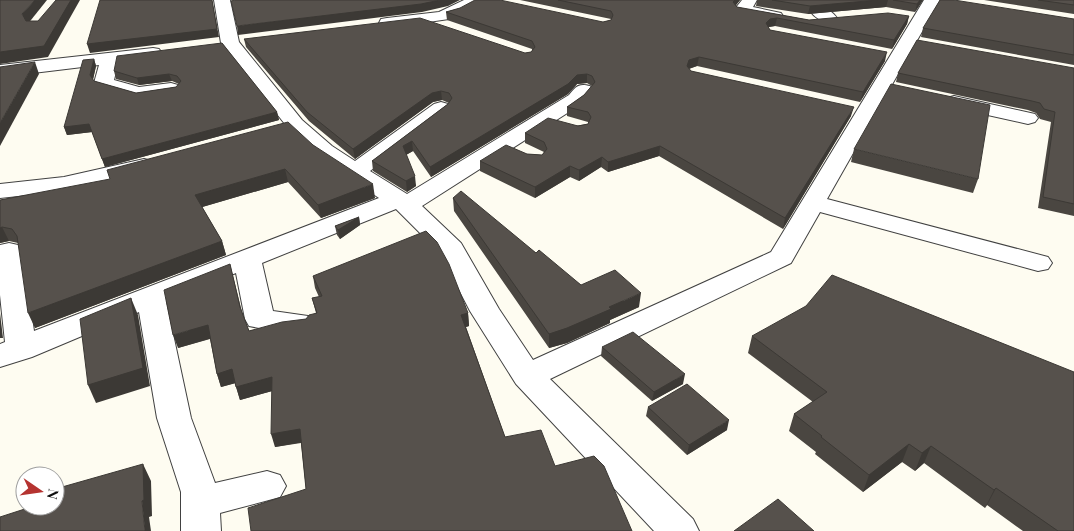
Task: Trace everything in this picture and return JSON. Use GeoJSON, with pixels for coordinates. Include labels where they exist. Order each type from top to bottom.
{"type":"FeatureCollection","features":[{"type":"Feature","properties":{"kind":"street"},"geometry":{"type":"LineString","coordinates":[[373,25],[422,19],[454,12],[476,0]]}},
{"type":"Feature","properties":{"kind":"street"},"geometry":{"type":"LineString","coordinates":[[750,1],[742,10],[789,18]]}},
{"type":"Feature","properties":{"kind":"street"},"geometry":{"type":"LineString","coordinates":[[227,2],[230,43],[286,127],[402,202],[452,249],[485,312],[527,376],[679,531]]}},
{"type":"Feature","properties":{"kind":"street"},"geometry":{"type":"LineString","coordinates":[[812,15],[830,19],[848,18]]}},
{"type":"Feature","properties":{"kind":"street"},"geometry":{"type":"LineString","coordinates":[[422,19],[450,29]]}},
{"type":"Feature","properties":{"kind":"street"},"geometry":{"type":"LineString","coordinates":[[527,376],[781,257],[813,203],[857,110],[892,89],[916,32]]}},
{"type":"Feature","properties":{"kind":"street"},"geometry":{"type":"LineString","coordinates":[[0,71],[166,51]]}},
{"type":"Feature","properties":{"kind":"street"},"geometry":{"type":"LineString","coordinates":[[110,58],[104,83],[138,93],[171,89]]}},
{"type":"Feature","properties":{"kind":"street"},"geometry":{"type":"LineString","coordinates":[[9,251],[10,353],[247,258],[402,202],[504,144],[576,99],[583,90]]}},
{"type":"Feature","properties":{"kind":"street"},"geometry":{"type":"LineString","coordinates":[[940,100],[1028,118]]}},
{"type":"Feature","properties":{"kind":"street"},"geometry":{"type":"LineString","coordinates":[[354,172],[441,108]]}},
{"type":"Feature","properties":{"kind":"street"},"geometry":{"type":"LineString","coordinates":[[544,118],[570,125]]}},
{"type":"Feature","properties":{"kind":"street"},"geometry":{"type":"LineString","coordinates":[[504,144],[526,155]]}},
{"type":"Feature","properties":{"kind":"street"},"geometry":{"type":"LineString","coordinates":[[0,192],[64,184],[118,173],[165,160]]}},
{"type":"Feature","properties":{"kind":"street"},"geometry":{"type":"LineString","coordinates":[[813,203],[1038,263]]}},
{"type":"Feature","properties":{"kind":"street"},"geometry":{"type":"LineString","coordinates":[[247,258],[260,319],[290,324],[297,323]]}},
{"type":"Feature","properties":{"kind":"street"},"geometry":{"type":"LineString","coordinates":[[151,297],[174,418],[200,492],[201,517],[267,486]]}},
{"type":"Feature","properties":{"kind":"building"},"geometry":{"type":"Polygon","coordinates":[[[0,0],[35,0],[22,14],[26,21],[38,21],[56,0],[71,0],[44,46],[0,52],[0,0]]]}},
{"type":"Feature","properties":{"kind":"building"},"geometry":{"type":"Polygon","coordinates":[[[100,0],[212,0],[217,29],[87,44],[100,0]]]}},
{"type":"Feature","properties":{"kind":"building"},"geometry":{"type":"Polygon","coordinates":[[[440,0],[421,4],[237,26],[231,1],[440,0]]]}},
{"type":"Feature","properties":{"kind":"building"},"geometry":{"type":"Polygon","coordinates":[[[475,0],[500,0],[603,22],[611,20],[613,15],[611,11],[558,0],[735,0],[733,2],[737,7],[809,20],[888,13],[909,16],[894,40],[777,18],[770,19],[766,23],[770,30],[887,52],[863,92],[699,57],[689,60],[687,66],[691,71],[854,107],[785,218],[660,146],[608,162],[602,157],[579,170],[570,166],[535,187],[480,161],[506,145],[527,154],[542,155],[547,149],[544,142],[525,133],[548,118],[578,126],[588,124],[591,117],[588,112],[567,107],[584,95],[595,82],[592,76],[587,74],[577,75],[568,84],[430,167],[412,141],[403,146],[415,176],[406,181],[372,161],[448,104],[452,98],[449,93],[441,91],[432,93],[353,149],[307,112],[244,39],[420,18],[525,53],[531,52],[535,47],[532,41],[446,12],[460,8],[475,0]]]}},
{"type":"Feature","properties":{"kind":"building"},"geometry":{"type":"Polygon","coordinates":[[[772,0],[878,0],[810,6],[772,0]]]}},
{"type":"Feature","properties":{"kind":"building"},"geometry":{"type":"Polygon","coordinates":[[[893,0],[920,0],[917,4],[893,0]]]}},
{"type":"Feature","properties":{"kind":"building"},"geometry":{"type":"Polygon","coordinates":[[[940,0],[954,0],[1074,19],[1074,55],[923,28],[940,0]]]}},
{"type":"Feature","properties":{"kind":"building"},"geometry":{"type":"Polygon","coordinates":[[[1038,0],[1074,0],[1074,5],[1038,0]]]}},
{"type":"Feature","properties":{"kind":"building"},"geometry":{"type":"Polygon","coordinates":[[[917,40],[1074,68],[1074,204],[1043,197],[1055,112],[1044,109],[1040,103],[1032,101],[898,73],[917,40]]]}},
{"type":"Feature","properties":{"kind":"building"},"geometry":{"type":"Polygon","coordinates":[[[222,43],[277,112],[102,159],[89,124],[64,127],[83,60],[94,59],[90,75],[94,81],[136,93],[176,87],[181,81],[177,76],[169,74],[137,78],[114,71],[117,56],[222,43]]]}},
{"type":"Feature","properties":{"kind":"building"},"geometry":{"type":"Polygon","coordinates":[[[35,62],[0,123],[0,67],[35,62]]]}},
{"type":"Feature","properties":{"kind":"building"},"geometry":{"type":"Polygon","coordinates":[[[891,84],[990,105],[978,179],[854,149],[891,84]]]}},
{"type":"Feature","properties":{"kind":"building"},"geometry":{"type":"Polygon","coordinates":[[[288,122],[313,145],[373,184],[318,205],[285,169],[195,195],[222,241],[28,313],[17,236],[12,229],[0,228],[0,200],[110,179],[107,170],[288,122]]]}},
{"type":"Feature","properties":{"kind":"building"},"geometry":{"type":"Polygon","coordinates":[[[461,191],[536,253],[539,250],[581,285],[615,270],[641,293],[609,307],[611,309],[549,334],[453,198],[461,191]]]}},
{"type":"Feature","properties":{"kind":"building"},"geometry":{"type":"Polygon","coordinates":[[[359,217],[338,230],[335,226],[359,217]]]}},
{"type":"Feature","properties":{"kind":"building"},"geometry":{"type":"Polygon","coordinates":[[[426,231],[437,242],[449,264],[468,313],[461,315],[505,437],[541,430],[555,466],[594,456],[604,466],[632,531],[251,531],[248,508],[306,489],[300,429],[271,434],[272,377],[236,387],[232,369],[217,374],[208,325],[173,335],[164,290],[230,264],[240,307],[249,331],[282,322],[306,319],[309,315],[317,313],[312,298],[322,296],[313,276],[426,231]]]}},
{"type":"Feature","properties":{"kind":"building"},"geometry":{"type":"Polygon","coordinates":[[[832,275],[1074,372],[1074,531],[1058,531],[996,488],[994,490],[931,446],[922,453],[909,444],[869,475],[794,414],[827,392],[752,336],[806,306],[832,275]]]}},
{"type":"Feature","properties":{"kind":"building"},"geometry":{"type":"Polygon","coordinates":[[[131,298],[143,368],[88,385],[80,319],[131,298]]]}},
{"type":"Feature","properties":{"kind":"building"},"geometry":{"type":"Polygon","coordinates":[[[633,332],[685,374],[654,392],[602,347],[633,332]]]}},
{"type":"Feature","properties":{"kind":"building"},"geometry":{"type":"Polygon","coordinates":[[[687,384],[729,420],[689,445],[648,407],[687,384]]]}},
{"type":"Feature","properties":{"kind":"building"},"geometry":{"type":"Polygon","coordinates":[[[143,464],[144,500],[142,501],[145,531],[0,531],[0,517],[15,512],[15,516],[65,516],[65,486],[143,464]]]}},
{"type":"Feature","properties":{"kind":"building"},"geometry":{"type":"Polygon","coordinates":[[[778,499],[814,531],[734,531],[778,499]]]}}]}
